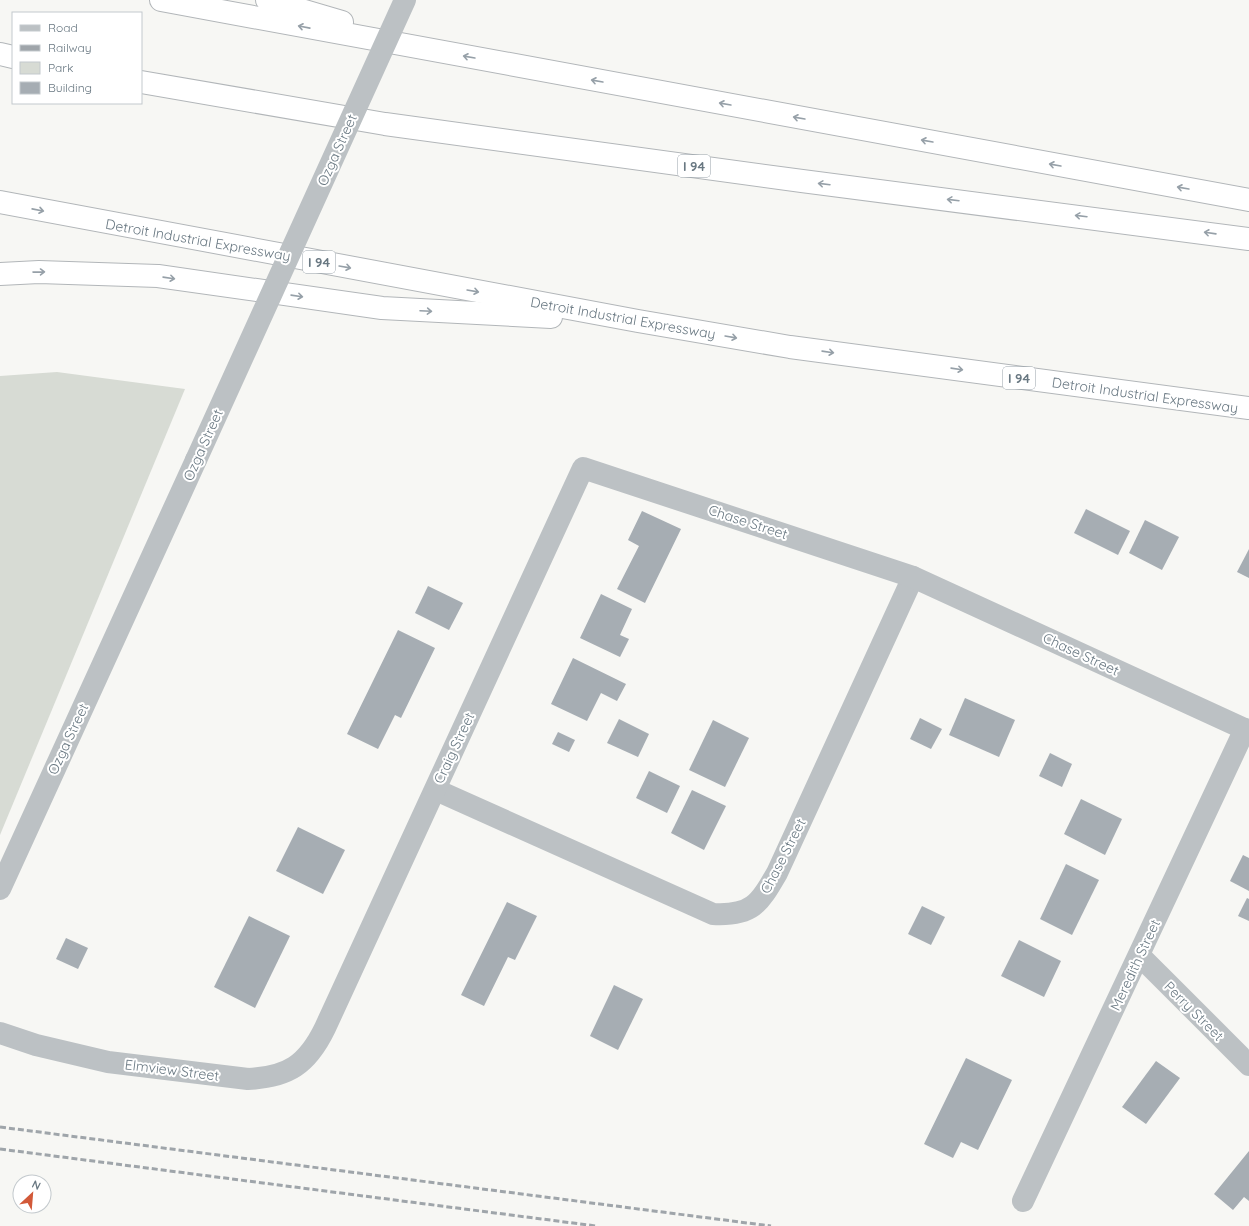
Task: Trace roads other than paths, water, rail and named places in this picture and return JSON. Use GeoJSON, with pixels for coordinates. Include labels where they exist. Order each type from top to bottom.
{"type":"FeatureCollection","features":[{"type":"Feature","properties":{"kind":"highway"},"geometry":{"type":"LineString","coordinates":[[161,0],[1249,200]]}},
{"type":"Feature","properties":{"kind":"highway"},"geometry":{"type":"LineString","coordinates":[[267,0],[438,52]]}},
{"type":"Feature","properties":{"kind":"highway"},"geometry":{"type":"LineString","coordinates":[[0,54],[12,57]]}},
{"type":"Feature","properties":{"kind":"highway","name":"I 94"},"geometry":{"type":"LineString","coordinates":[[142,82],[385,124],[802,181],[1249,239]]}},
{"type":"Feature","properties":{"kind":"highway","name":"Detroit Industrial Expressway"},"geometry":{"type":"LineString","coordinates":[[0,202],[638,321],[790,347],[1249,408]]}},
{"type":"Feature","properties":{"kind":"highway"},"geometry":{"type":"LineString","coordinates":[[0,274],[39,272],[158,276],[382,308],[638,321]]}},
{"type":"Feature","properties":{"kind":"street","name":"Ozga Street"},"geometry":{"type":"LineString","coordinates":[[0,889],[405,0]]}},
{"type":"Feature","properties":{"kind":"street","name":"Chase Street"},"geometry":{"type":"LineString","coordinates":[[583,468],[913,577],[1247,730]]}},
{"type":"Feature","properties":{"kind":"street","name":"Craig Street"},"geometry":{"type":"LineString","coordinates":[[325,1028],[436,790],[583,468]]}},
{"type":"Feature","properties":{"kind":"street","name":"Chase Street"},"geometry":{"type":"LineString","coordinates":[[436,790],[713,914],[731,915],[746,910],[762,899],[777,873],[913,577]]}},
{"type":"Feature","properties":{"kind":"street","name":"Meredith Street"},"geometry":{"type":"LineString","coordinates":[[1024,1201],[1247,730]]}},
{"type":"Feature","properties":{"kind":"street","name":"Perry Street"},"geometry":{"type":"LineString","coordinates":[[1140,956],[1249,1065]]}},
{"type":"Feature","properties":{"kind":"street","name":"Elmview Street"},"geometry":{"type":"LineString","coordinates":[[0,1034],[36,1045],[108,1062],[248,1079],[269,1078],[285,1073],[296,1067],[306,1058],[325,1028]]}},
{"type":"Feature","properties":{"kind":"railway"},"geometry":{"type":"LineString","coordinates":[[0,1127],[771,1226]]}},
{"type":"Feature","properties":{"kind":"railway"},"geometry":{"type":"LineString","coordinates":[[0,1149],[596,1226]]}}]}
